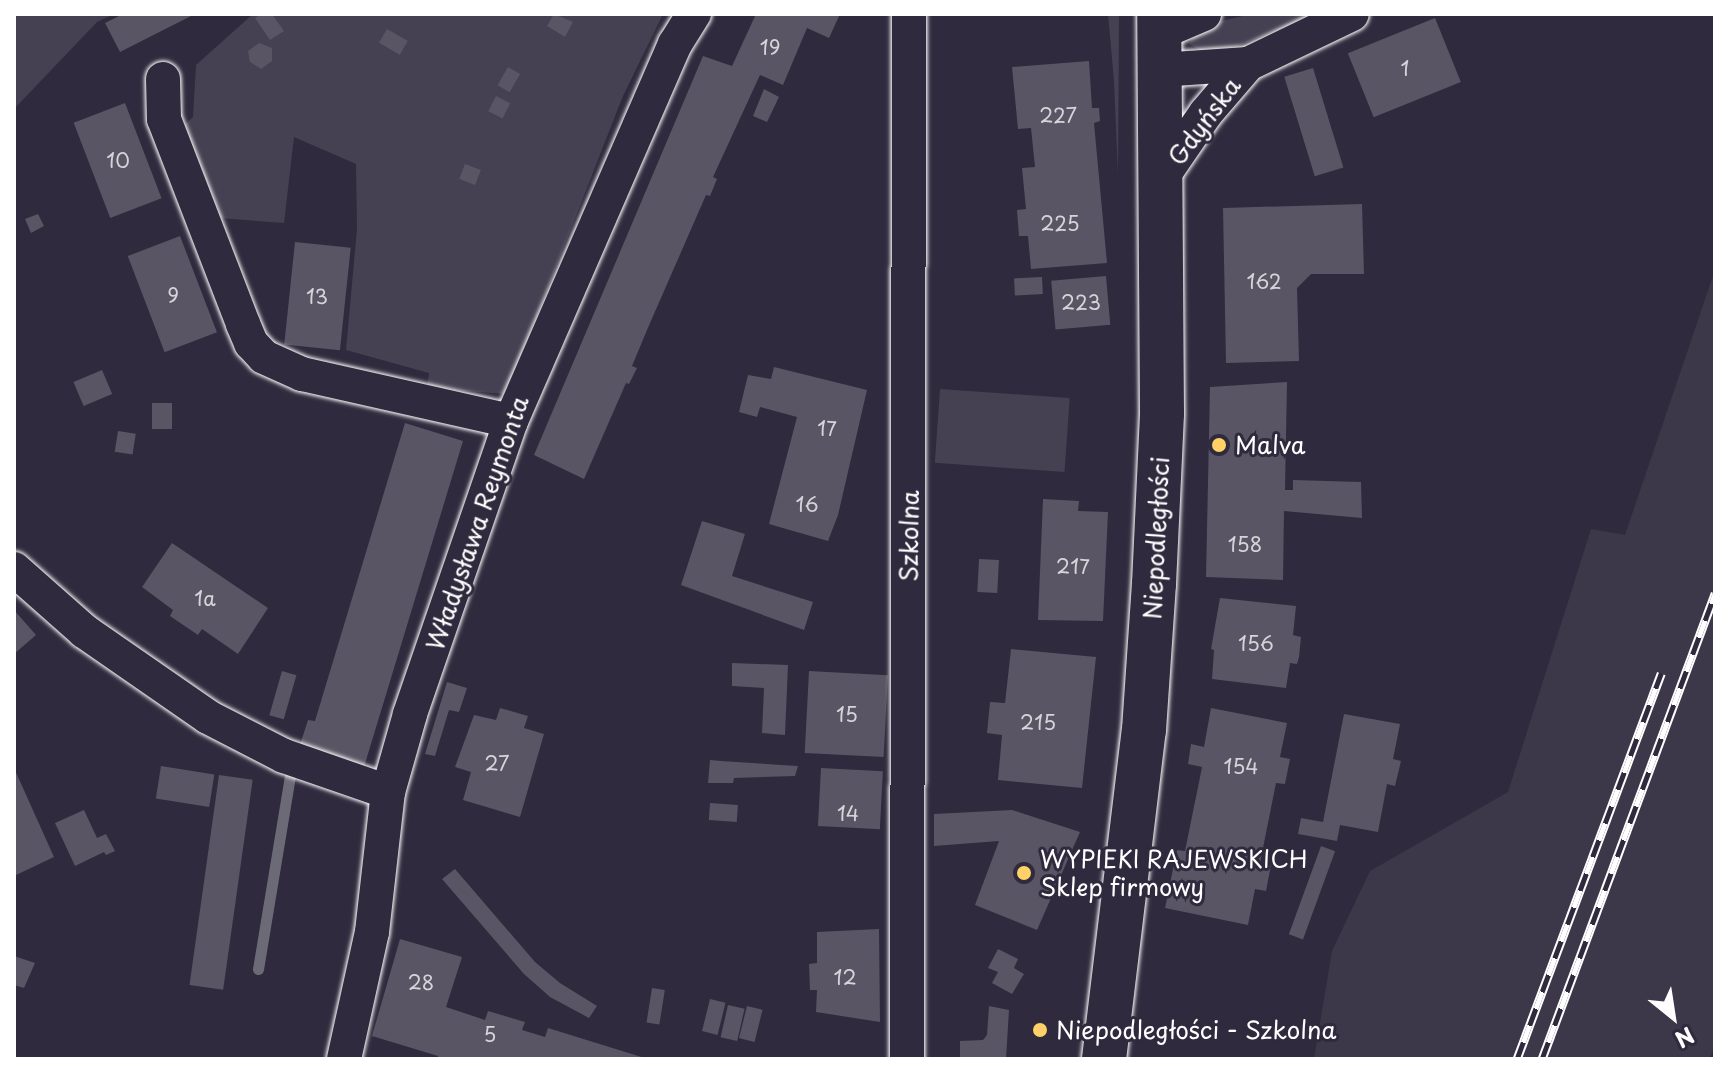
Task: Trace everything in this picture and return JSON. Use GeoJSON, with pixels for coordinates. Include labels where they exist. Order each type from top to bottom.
{"type":"FeatureCollection","features":[{"type":"Feature","properties":{"kind":"main road","name":"Niepodległości"},"geometry":{"type":"LineString","coordinates":[[1104,1059],[1144,730],[1154,584],[1162,413],[1159,39]]}},
{"type":"Feature","properties":{"kind":"street","name":"Władysława Reymonta"},"geometry":{"type":"LineString","coordinates":[[344,1059],[372,932],[388,792],[410,714],[511,421],[675,44],[694,14]]}},
{"type":"Feature","properties":{"kind":"street","name":"Szkolna"},"geometry":{"type":"LineString","coordinates":[[907,1059],[909,14]]}},
{"type":"Feature","properties":{"kind":"street"},"geometry":{"type":"LineString","coordinates":[[1159,39],[1204,14]]}},
{"type":"Feature","properties":{"kind":"street","name":"Gdyńska"},"geometry":{"type":"LineString","coordinates":[[1160,180],[1206,113],[1248,64],[1352,14]]}},
{"type":"Feature","properties":{"kind":"street","name":"Gdyńska"},"geometry":{"type":"LineString","coordinates":[[1159,39],[1248,64]]}},
{"type":"Feature","properties":{"kind":"street"},"geometry":{"type":"LineString","coordinates":[[163,79],[164,119],[243,324],[251,343],[264,357],[302,374],[511,421]]}},
{"type":"Feature","properties":{"kind":"street"},"geometry":{"type":"LineString","coordinates":[[14,569],[84,631],[208,717],[284,756],[388,792]]}},
{"type":"Feature","properties":{"kind":"shaded area"},"geometry":{"type":"Polygon","coordinates":[[[14,14],[114,14],[97,22],[14,109],[14,14]]]}},
{"type":"Feature","properties":{"kind":"shaded area"},"geometry":{"type":"Polygon","coordinates":[[[253,14],[663,14],[623,96],[506,394],[427,388],[429,373],[346,350],[357,229],[356,164],[294,137],[284,223],[219,218],[182,127],[193,117],[196,65],[253,14]]]}},
{"type":"Feature","properties":{"kind":"shaded area"},"geometry":{"type":"Polygon","coordinates":[[[1108,14],[1119,14],[1118,175],[1114,81],[1108,14]]]}},
{"type":"Feature","properties":{"kind":"shaded area"},"geometry":{"type":"Polygon","coordinates":[[[1251,14],[1317,14],[1237,46],[1202,51],[1189,44],[1198,31],[1213,23],[1251,14]]]}},
{"type":"Feature","properties":{"kind":"shaded area"},"geometry":{"type":"Polygon","coordinates":[[[1715,270],[1715,1044],[1710,1059],[1314,1059],[1332,951],[1370,871],[1508,792],[1591,529],[1625,535],[1715,270]]]}},
{"type":"Feature","properties":{"kind":"shaded area"},"geometry":{"type":"Polygon","coordinates":[[[940,389],[1070,398],[1065,472],[935,463],[940,389]]]}},
{"type":"Feature","properties":{"kind":"building"},"geometry":{"type":"Polygon","coordinates":[[[123,14],[195,14],[120,52],[105,23],[123,14]]]}},
{"type":"Feature","properties":{"kind":"building"},"geometry":{"type":"Polygon","coordinates":[[[261,14],[272,14],[284,31],[270,40],[255,18],[261,14]]]}},
{"type":"Feature","properties":{"kind":"building"},"geometry":{"type":"Polygon","coordinates":[[[554,14],[573,22],[565,37],[547,26],[554,14]]]}},
{"type":"Feature","properties":{"kind":"building"},"geometry":{"type":"Polygon","coordinates":[[[756,14],[840,14],[829,38],[807,28],[783,85],[760,75],[713,177],[717,179],[710,196],[706,195],[647,330],[632,366],[637,368],[629,384],[626,383],[584,479],[534,455],[703,56],[732,66],[756,14]]]}},
{"type":"Feature","properties":{"kind":"building"},"geometry":{"type":"Polygon","coordinates":[[[1435,18],[1461,82],[1374,117],[1348,53],[1435,18]]]}},
{"type":"Feature","properties":{"kind":"building"},"geometry":{"type":"Polygon","coordinates":[[[387,29],[408,41],[400,55],[379,43],[387,29]]]}},
{"type":"Feature","properties":{"kind":"building"},"geometry":{"type":"Polygon","coordinates":[[[259,43],[272,48],[272,61],[261,69],[250,62],[248,51],[259,43]]]}},
{"type":"Feature","properties":{"kind":"building"},"geometry":{"type":"Polygon","coordinates":[[[1089,61],[1092,108],[1099,108],[1100,121],[1094,123],[1107,263],[1031,269],[1028,236],[1019,236],[1017,210],[1026,209],[1022,168],[1035,167],[1031,128],[1018,129],[1012,67],[1089,61]]]}},
{"type":"Feature","properties":{"kind":"building"},"geometry":{"type":"Polygon","coordinates":[[[508,67],[520,74],[510,92],[498,85],[508,67]]]}},
{"type":"Feature","properties":{"kind":"building"},"geometry":{"type":"Polygon","coordinates":[[[1313,68],[1343,167],[1315,176],[1284,77],[1313,68]]]}},
{"type":"Feature","properties":{"kind":"building"},"geometry":{"type":"Polygon","coordinates":[[[764,89],[779,97],[767,122],[753,116],[764,89]]]}},
{"type":"Feature","properties":{"kind":"building"},"geometry":{"type":"Polygon","coordinates":[[[496,96],[510,103],[503,118],[488,111],[496,96]]]}},
{"type":"Feature","properties":{"kind":"building"},"geometry":{"type":"Polygon","coordinates":[[[125,103],[162,198],[110,218],[74,123],[125,103]]]}},
{"type":"Feature","properties":{"kind":"building"},"geometry":{"type":"Polygon","coordinates":[[[465,164],[481,170],[475,185],[459,179],[465,164]]]}},
{"type":"Feature","properties":{"kind":"building"},"geometry":{"type":"Polygon","coordinates":[[[1362,204],[1364,274],[1311,274],[1297,288],[1299,361],[1226,363],[1223,208],[1362,204]]]}},
{"type":"Feature","properties":{"kind":"building"},"geometry":{"type":"Polygon","coordinates":[[[38,214],[44,226],[31,233],[25,219],[38,214]]]}},
{"type":"Feature","properties":{"kind":"building"},"geometry":{"type":"Polygon","coordinates":[[[180,236],[217,332],[165,352],[128,256],[180,236]]]}},
{"type":"Feature","properties":{"kind":"building"},"geometry":{"type":"Polygon","coordinates":[[[295,242],[351,248],[340,350],[284,344],[295,242]]]}},
{"type":"Feature","properties":{"kind":"building"},"geometry":{"type":"Polygon","coordinates":[[[1106,276],[1110,325],[1055,330],[1051,281],[1106,276]]]}},
{"type":"Feature","properties":{"kind":"building"},"geometry":{"type":"Polygon","coordinates":[[[1042,277],[1043,294],[1015,295],[1014,278],[1042,277]]]}},
{"type":"Feature","properties":{"kind":"building"},"geometry":{"type":"Polygon","coordinates":[[[774,367],[867,390],[838,515],[828,541],[769,524],[797,417],[760,407],[757,417],[739,412],[748,375],[771,379],[774,367]]]}},
{"type":"Feature","properties":{"kind":"building"},"geometry":{"type":"Polygon","coordinates":[[[102,370],[112,394],[84,406],[73,382],[102,370]]]}},
{"type":"Feature","properties":{"kind":"building"},"geometry":{"type":"Polygon","coordinates":[[[1287,382],[1285,490],[1293,490],[1293,480],[1361,482],[1362,518],[1284,511],[1283,580],[1206,577],[1210,387],[1287,382]]]}},
{"type":"Feature","properties":{"kind":"building"},"geometry":{"type":"Polygon","coordinates":[[[152,403],[172,403],[172,429],[152,429],[152,403]]]}},
{"type":"Feature","properties":{"kind":"building"},"geometry":{"type":"Polygon","coordinates":[[[405,423],[463,441],[364,767],[299,748],[308,720],[315,721],[405,423]]]}},
{"type":"Feature","properties":{"kind":"building"},"geometry":{"type":"Polygon","coordinates":[[[118,431],[136,434],[132,455],[115,452],[118,431]]]}},
{"type":"Feature","properties":{"kind":"building"},"geometry":{"type":"Polygon","coordinates":[[[1043,499],[1079,501],[1078,511],[1108,512],[1103,621],[1038,620],[1043,499]]]}},
{"type":"Feature","properties":{"kind":"building"},"geometry":{"type":"Polygon","coordinates":[[[702,521],[745,534],[732,576],[813,602],[804,630],[681,585],[702,521]]]}},
{"type":"Feature","properties":{"kind":"building"},"geometry":{"type":"Polygon","coordinates":[[[172,543],[268,608],[238,654],[202,629],[198,635],[170,616],[173,610],[142,587],[172,543]]]}},
{"type":"Feature","properties":{"kind":"building"},"geometry":{"type":"Polygon","coordinates":[[[979,559],[999,560],[997,593],[977,592],[979,559]]]}},
{"type":"Feature","properties":{"kind":"building"},"geometry":{"type":"Polygon","coordinates":[[[1220,598],[1296,606],[1293,635],[1301,637],[1299,657],[1297,664],[1290,663],[1286,688],[1212,679],[1214,650],[1211,649],[1220,598]]]}},
{"type":"Feature","properties":{"kind":"building"},"geometry":{"type":"Polygon","coordinates":[[[14,610],[36,635],[14,654],[14,610]]]}},
{"type":"Feature","properties":{"kind":"building"},"geometry":{"type":"Polygon","coordinates":[[[1011,649],[1096,657],[1082,788],[998,780],[1002,735],[987,733],[990,702],[1005,703],[1011,649]]]}},
{"type":"Feature","properties":{"kind":"building"},"geometry":{"type":"Polygon","coordinates":[[[732,663],[788,665],[785,735],[762,733],[764,688],[732,686],[732,663]]]}},
{"type":"Feature","properties":{"kind":"building"},"geometry":{"type":"Polygon","coordinates":[[[282,671],[296,675],[284,719],[269,715],[282,671]]]}},
{"type":"Feature","properties":{"kind":"building"},"geometry":{"type":"Polygon","coordinates":[[[809,671],[888,675],[884,757],[805,753],[809,671]]]}},
{"type":"Feature","properties":{"kind":"building"},"geometry":{"type":"Polygon","coordinates":[[[447,682],[467,688],[459,712],[449,710],[435,756],[425,754],[447,682]]]}},
{"type":"Feature","properties":{"kind":"building"},"geometry":{"type":"Polygon","coordinates":[[[500,708],[528,716],[524,728],[544,734],[520,817],[463,800],[471,772],[455,767],[474,715],[496,720],[500,708]]]}},
{"type":"Feature","properties":{"kind":"building"},"geometry":{"type":"Polygon","coordinates":[[[1211,708],[1287,723],[1280,757],[1290,759],[1285,784],[1276,783],[1260,863],[1271,865],[1266,891],[1255,889],[1248,925],[1165,908],[1177,850],[1185,851],[1202,767],[1188,764],[1191,744],[1204,747],[1211,708]]]}},
{"type":"Feature","properties":{"kind":"building"},"geometry":{"type":"Polygon","coordinates":[[[1344,714],[1400,724],[1393,759],[1401,761],[1395,786],[1387,784],[1378,832],[1340,825],[1337,841],[1298,834],[1301,818],[1323,822],[1344,714]]]}},
{"type":"Feature","properties":{"kind":"building"},"geometry":{"type":"Polygon","coordinates":[[[710,760],[798,766],[795,776],[734,778],[733,783],[708,783],[710,760]]]}},
{"type":"Feature","properties":{"kind":"building"},"geometry":{"type":"Polygon","coordinates":[[[161,766],[214,774],[209,807],[156,799],[161,766]]]}},
{"type":"Feature","properties":{"kind":"building"},"geometry":{"type":"Polygon","coordinates":[[[14,768],[54,857],[14,876],[14,768]]]}},
{"type":"Feature","properties":{"kind":"building"},"geometry":{"type":"Polygon","coordinates":[[[821,768],[883,771],[880,829],[818,826],[821,768]]]}},
{"type":"Feature","properties":{"kind":"building"},"geometry":{"type":"Polygon","coordinates":[[[219,775],[253,780],[223,990],[189,985],[219,775]]]}},
{"type":"Feature","properties":{"kind":"building"},"geometry":{"type":"Polygon","coordinates":[[[710,803],[738,805],[737,822],[709,820],[710,803]]]}},
{"type":"Feature","properties":{"kind":"building"},"geometry":{"type":"Polygon","coordinates":[[[84,810],[97,838],[106,834],[115,851],[106,855],[104,852],[75,866],[55,823],[84,810]]]}},
{"type":"Feature","properties":{"kind":"building","name":"WYPIEKI RAJEWSKICH Sklep firmowy"},"geometry":{"type":"Polygon","coordinates":[[[1012,810],[1080,832],[1037,930],[975,905],[999,841],[934,846],[934,814],[1012,810]]]}},
{"type":"Feature","properties":{"kind":"building"},"geometry":{"type":"Polygon","coordinates":[[[1321,846],[1335,851],[1303,939],[1289,934],[1321,846]]]}},
{"type":"Feature","properties":{"kind":"building"},"geometry":{"type":"Polygon","coordinates":[[[455,869],[535,962],[560,983],[597,1006],[589,1018],[550,997],[524,974],[442,879],[455,869]]]}},
{"type":"Feature","properties":{"kind":"building"},"geometry":{"type":"Polygon","coordinates":[[[879,929],[880,1022],[816,1012],[817,990],[810,990],[809,964],[817,963],[817,932],[879,929]]]}},
{"type":"Feature","properties":{"kind":"building"},"geometry":{"type":"Polygon","coordinates":[[[400,939],[462,957],[446,1007],[485,1020],[488,1011],[525,1022],[522,1030],[545,1037],[548,1028],[648,1059],[437,1059],[438,1056],[372,1036],[400,939]]]}},
{"type":"Feature","properties":{"kind":"building"},"geometry":{"type":"Polygon","coordinates":[[[998,949],[1018,959],[1014,968],[1024,974],[1012,994],[992,983],[998,972],[988,968],[998,949]]]}},
{"type":"Feature","properties":{"kind":"building"},"geometry":{"type":"Polygon","coordinates":[[[14,956],[35,963],[24,988],[14,985],[14,956]]]}},
{"type":"Feature","properties":{"kind":"building"},"geometry":{"type":"Polygon","coordinates":[[[652,988],[665,990],[659,1025],[647,1023],[652,988]]]}},
{"type":"Feature","properties":{"kind":"building"},"geometry":{"type":"Polygon","coordinates":[[[710,999],[726,1003],[718,1035],[702,1031],[710,999]]]}},
{"type":"Feature","properties":{"kind":"building"},"geometry":{"type":"Polygon","coordinates":[[[728,1005],[745,1009],[737,1041],[721,1037],[728,1005]]]}},
{"type":"Feature","properties":{"kind":"building"},"geometry":{"type":"Polygon","coordinates":[[[747,1006],[763,1010],[755,1042],[739,1038],[747,1006]]]}},
{"type":"Feature","properties":{"kind":"building"},"geometry":{"type":"Polygon","coordinates":[[[989,1006],[1009,1010],[1006,1059],[960,1059],[960,1041],[983,1040],[987,1035],[989,1006]]]}},
{"type":"Feature","properties":{"kind":"waterway"},"geometry":{"type":"LineString","coordinates":[[258,969],[292,763]]}},
{"type":"Feature","properties":{"kind":"railway"},"geometry":{"type":"LineString","coordinates":[[1542,1059],[1715,593]]}},
{"type":"Feature","properties":{"kind":"railway"},"geometry":{"type":"LineString","coordinates":[[1517,1059],[1661,673]]}},
{"type":"Feature","properties":{"kind":"place","name":"Malva"},"geometry":{"type":"Point","coordinates":[1219,445]}},
{"type":"Feature","properties":{"kind":"place","name":"WYPIEKI RAJEWSKICH Sklep firmowy"},"geometry":{"type":"Point","coordinates":[1024,873]}},
{"type":"Feature","properties":{"kind":"place","name":"Niepodległości - Szkolna"},"geometry":{"type":"Point","coordinates":[1040,1030]}}]}
